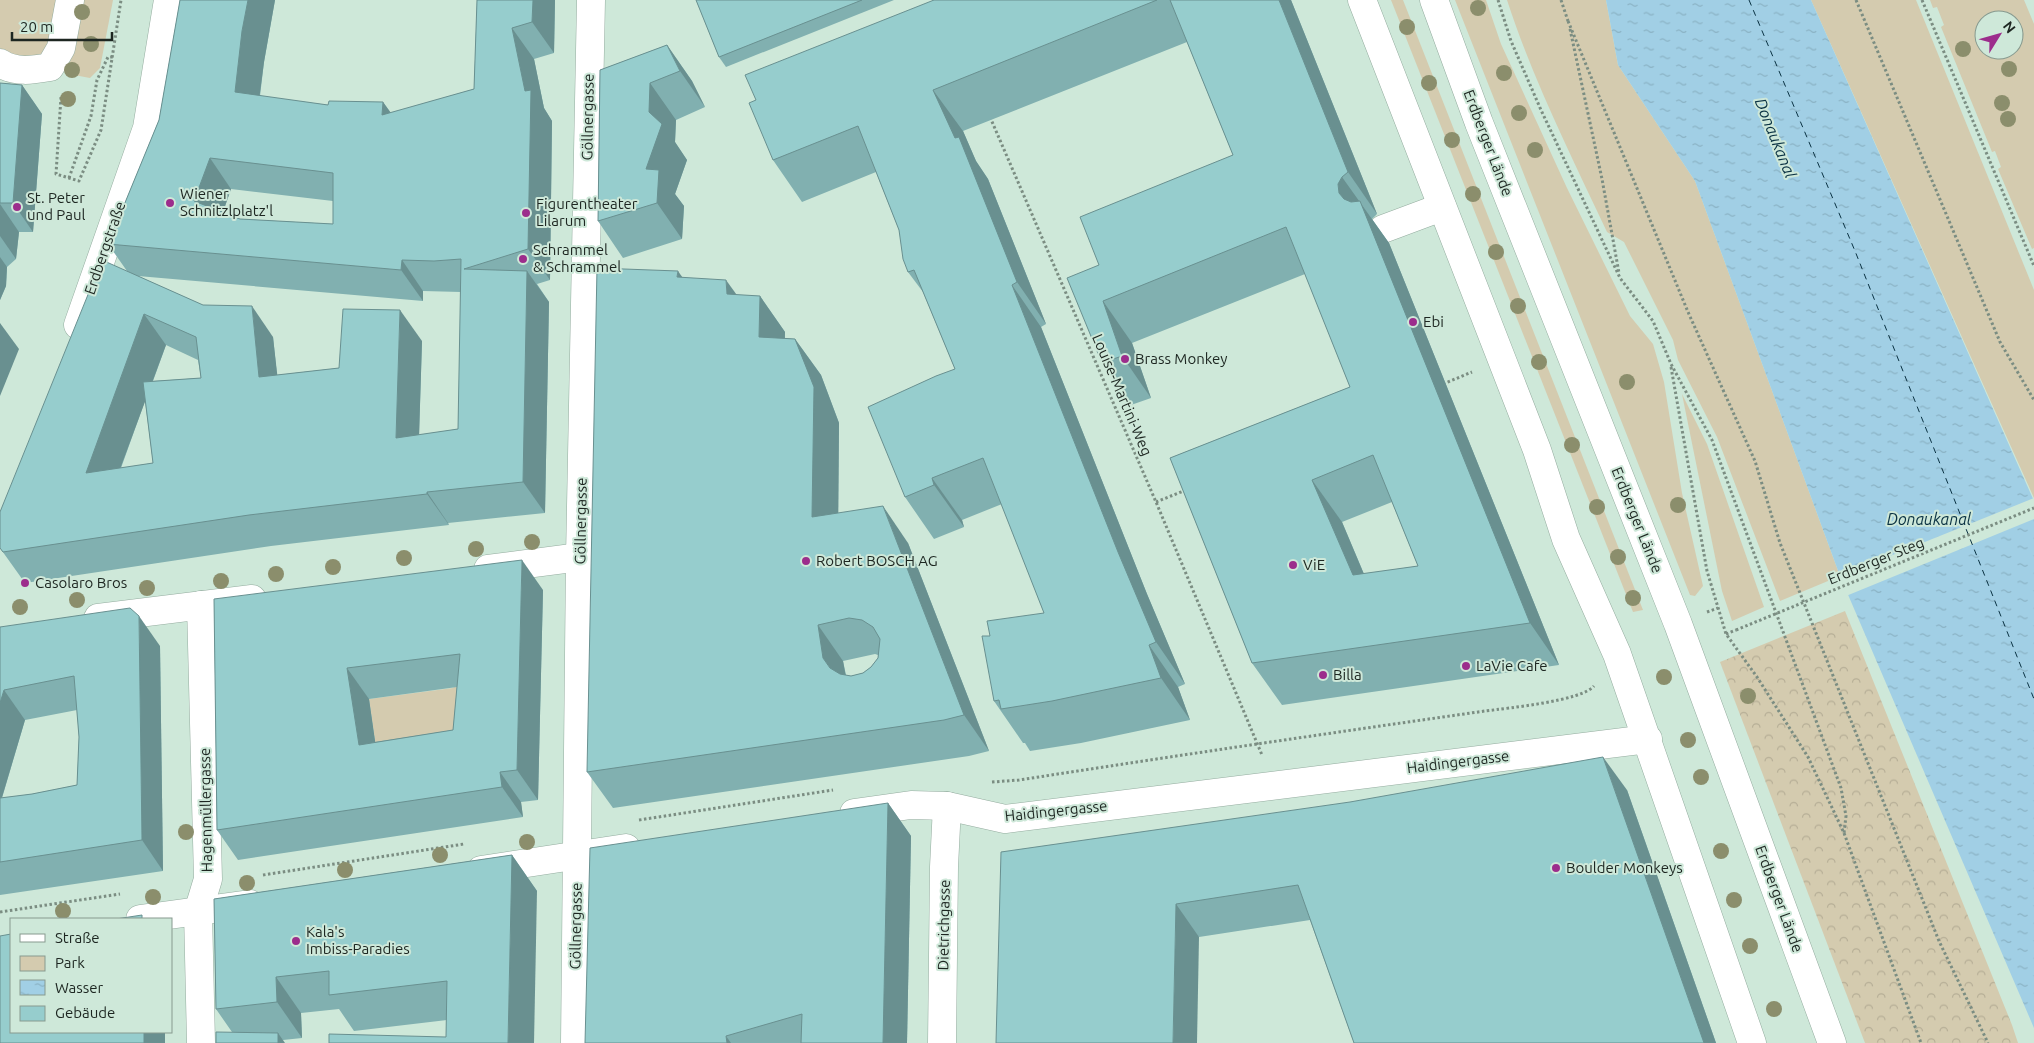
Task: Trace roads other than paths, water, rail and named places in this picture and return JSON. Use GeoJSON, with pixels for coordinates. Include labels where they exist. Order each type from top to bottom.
{"type":"FeatureCollection","features":[{"type":"Feature","properties":{"kind":"street"},"geometry":{"type":"LineString","coordinates":[[0,63],[4,66],[27,71],[50,67],[61,48],[70,0]]}},
{"type":"Feature","properties":{"kind":"street","name":"Erdbergstraße"},"geometry":{"type":"LineString","coordinates":[[70,346],[146,128],[168,0]]}},
{"type":"Feature","properties":{"kind":"street","name":"Göllnergasse"},"geometry":{"type":"LineString","coordinates":[[575,1043],[580,557],[591,0]]}},
{"type":"Feature","properties":{"kind":"street"},"geometry":{"type":"LineString","coordinates":[[1362,0],[1537,450],[1566,539],[1617,654],[1752,1043]]}},
{"type":"Feature","properties":{"kind":"street","name":"Erdberger Lände"},"geometry":{"type":"LineString","coordinates":[[1434,0],[1487,142],[1678,624],[1832,1043]]}},
{"type":"Feature","properties":{"kind":"street"},"geometry":{"type":"LineString","coordinates":[[1383,228],[1442,207]]}},
{"type":"Feature","properties":{"kind":"street"},"geometry":{"type":"LineString","coordinates":[[464,572],[580,557]]}},
{"type":"Feature","properties":{"kind":"street"},"geometry":{"type":"LineString","coordinates":[[76,620],[279,595]]}},
{"type":"Feature","properties":{"kind":"street","name":"Hagenmüllergasse"},"geometry":{"type":"LineString","coordinates":[[201,605],[208,879],[198,912],[201,1043]]}},
{"type":"Feature","properties":{"kind":"street","name":"Haidingergasse"},"geometry":{"type":"LineString","coordinates":[[832,817],[911,805],[947,806],[1005,818],[1648,739]]}},
{"type":"Feature","properties":{"kind":"street","name":"Dietrichgasse"},"geometry":{"type":"LineString","coordinates":[[942,1043],[944,866],[947,806]]}},
{"type":"Feature","properties":{"kind":"street"},"geometry":{"type":"LineString","coordinates":[[461,873],[646,845]]}},
{"type":"Feature","properties":{"kind":"street"},"geometry":{"type":"LineString","coordinates":[[148,918],[276,900]]}},
{"type":"Feature","properties":{"kind":"water","name":"Donaukanal"},"geometry":{"type":"Polygon","coordinates":[[[1606,0],[1811,0],[2034,501],[2034,1028],[1840,576],[1695,181],[1618,65],[1606,0]]]}},
{"type":"Feature","properties":{"kind":"place","name":"Wiener Schnitzlplatz'l"},"geometry":{"type":"Point","coordinates":[170,203]}},
{"type":"Feature","properties":{"kind":"place","name":"St. Peter und Paul"},"geometry":{"type":"Point","coordinates":[17,207]}},
{"type":"Feature","properties":{"kind":"place","name":"Figurentheater Lilarum"},"geometry":{"type":"Point","coordinates":[526,213]}},
{"type":"Feature","properties":{"kind":"place","name":"Schrammel & Schrammel"},"geometry":{"type":"Point","coordinates":[523,259]}},
{"type":"Feature","properties":{"kind":"place","name":"Ebi"},"geometry":{"type":"Point","coordinates":[1413,322]}},
{"type":"Feature","properties":{"kind":"place","name":"Brass Monkey"},"geometry":{"type":"Point","coordinates":[1125,359]}},
{"type":"Feature","properties":{"kind":"place","name":"Robert BOSCH AG"},"geometry":{"type":"Point","coordinates":[806,561]}},
{"type":"Feature","properties":{"kind":"place","name":"ViE"},"geometry":{"type":"Point","coordinates":[1293,565]}},
{"type":"Feature","properties":{"kind":"place","name":"Casolaro Bros"},"geometry":{"type":"Point","coordinates":[25,583]}},
{"type":"Feature","properties":{"kind":"place","name":"LaVie Cafe"},"geometry":{"type":"Point","coordinates":[1466,666]}},
{"type":"Feature","properties":{"kind":"place","name":"Billa"},"geometry":{"type":"Point","coordinates":[1323,675]}},
{"type":"Feature","properties":{"kind":"place","name":"Boulder Monkeys"},"geometry":{"type":"Point","coordinates":[1556,868]}},
{"type":"Feature","properties":{"kind":"place","name":"Kala's Imbiss-Paradies"},"geometry":{"type":"Point","coordinates":[296,941]}}]}
